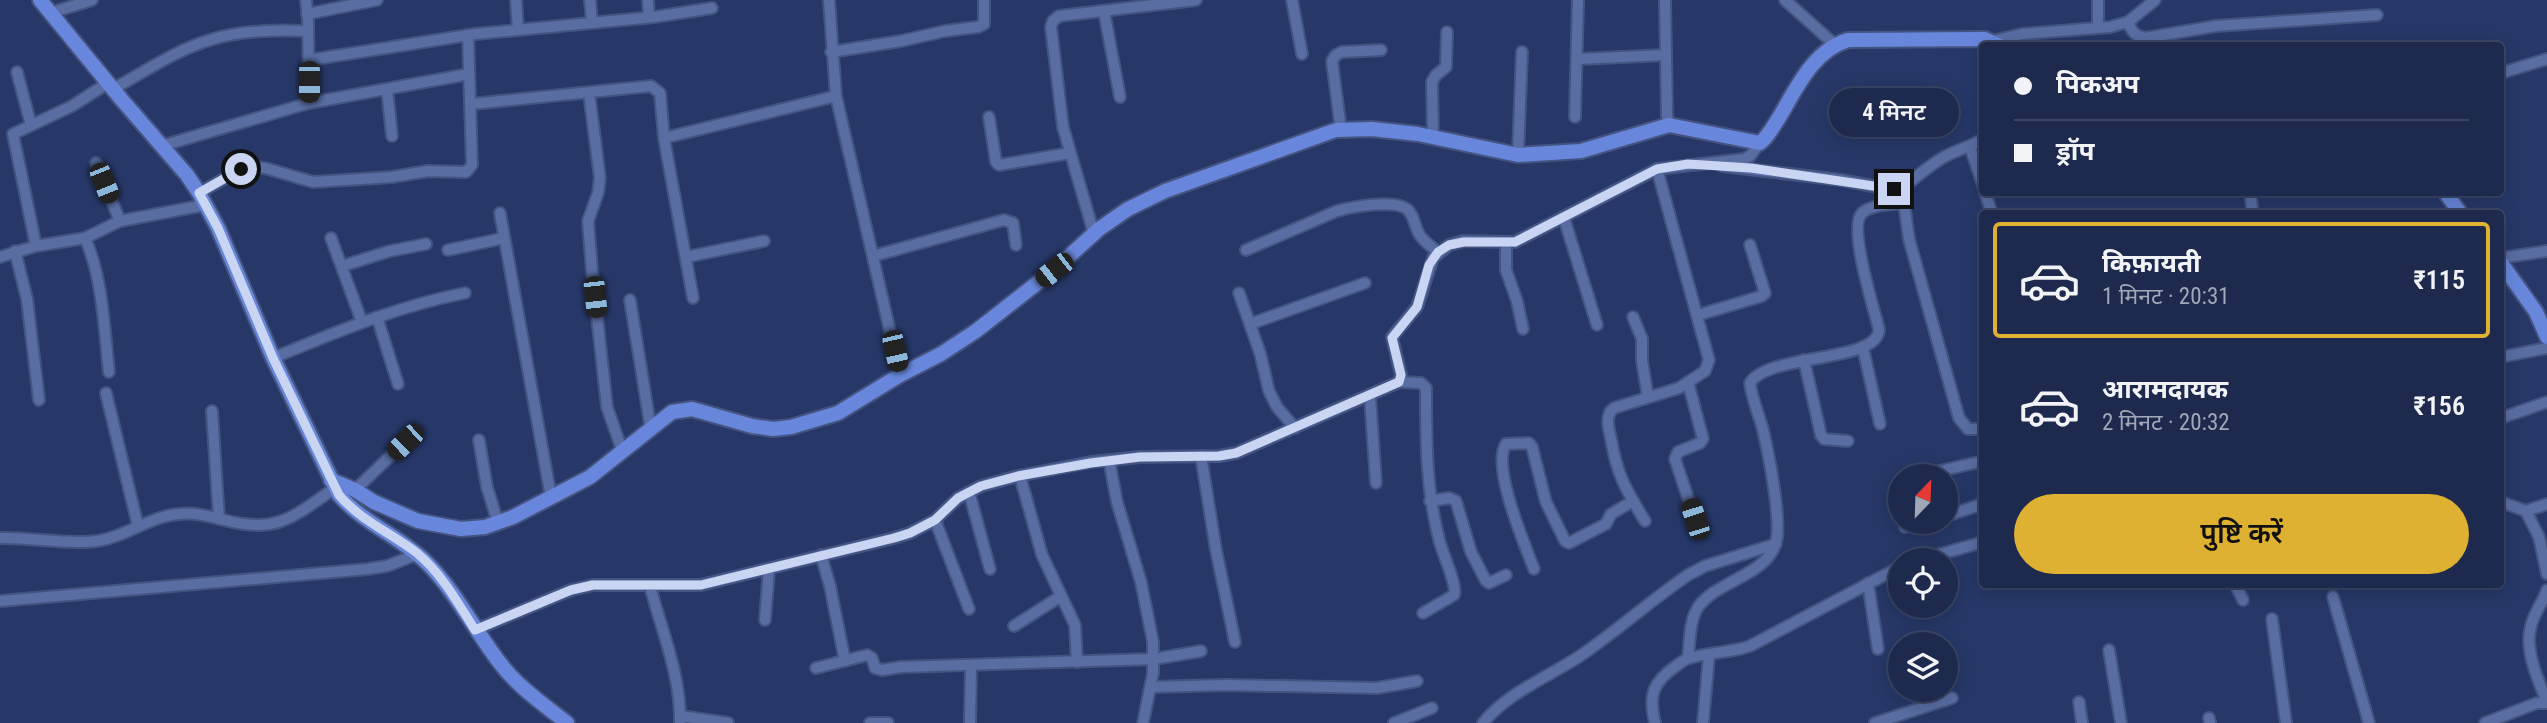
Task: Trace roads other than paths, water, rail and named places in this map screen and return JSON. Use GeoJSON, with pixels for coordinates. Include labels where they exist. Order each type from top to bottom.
{"type":"FeatureCollection","features":[{"type":"Feature","properties":{"kind":"street"},"geometry":{"type":"LineString","coordinates":[[40,0],[187,175],[202,199],[218,228],[273,358],[333,484],[349,508],[418,554],[444,583],[502,666],[523,689],[567,723]]}},
{"type":"Feature","properties":{"kind":"street"},"geometry":{"type":"LineString","coordinates":[[50,13],[92,0]]}},
{"type":"Feature","properties":{"kind":"street"},"geometry":{"type":"LineString","coordinates":[[306,0],[309,103]]}},
{"type":"Feature","properties":{"kind":"street"},"geometry":{"type":"LineString","coordinates":[[307,14],[377,0]]}},
{"type":"Feature","properties":{"kind":"street"},"geometry":{"type":"LineString","coordinates":[[516,0],[518,30]]}},
{"type":"Feature","properties":{"kind":"street"},"geometry":{"type":"LineString","coordinates":[[590,0],[592,23]]}},
{"type":"Feature","properties":{"kind":"street"},"geometry":{"type":"LineString","coordinates":[[648,0],[649,17]]}},
{"type":"Feature","properties":{"kind":"street"},"geometry":{"type":"LineString","coordinates":[[829,0],[836,96],[900,375]]}},
{"type":"Feature","properties":{"kind":"street"},"geometry":{"type":"LineString","coordinates":[[831,52],[978,27],[984,24],[986,19],[984,0]]}},
{"type":"Feature","properties":{"kind":"street"},"geometry":{"type":"LineString","coordinates":[[1094,234],[1063,127],[1051,27],[1053,21],[1059,16],[1196,0]]}},
{"type":"Feature","properties":{"kind":"street"},"geometry":{"type":"LineString","coordinates":[[1292,0],[1302,54]]}},
{"type":"Feature","properties":{"kind":"street"},"geometry":{"type":"LineString","coordinates":[[1575,117],[1578,0]]}},
{"type":"Feature","properties":{"kind":"street"},"geometry":{"type":"LineString","coordinates":[[1665,0],[1669,125]]}},
{"type":"Feature","properties":{"kind":"street"},"geometry":{"type":"LineString","coordinates":[[1785,0],[1834,44]]}},
{"type":"Feature","properties":{"kind":"street"},"geometry":{"type":"LineString","coordinates":[[2098,0],[2098,28]]}},
{"type":"Feature","properties":{"kind":"street"},"geometry":{"type":"LineString","coordinates":[[1999,42],[2022,34],[2098,28],[2129,22],[2155,0]]}},
{"type":"Feature","properties":{"kind":"street"},"geometry":{"type":"LineString","coordinates":[[309,60],[468,35],[712,8]]}},
{"type":"Feature","properties":{"kind":"street"},"geometry":{"type":"LineString","coordinates":[[1104,12],[1119,97]]}},
{"type":"Feature","properties":{"kind":"street"},"geometry":{"type":"LineString","coordinates":[[2129,22],[2136,36],[2145,38],[2216,26],[2377,15]]}},
{"type":"Feature","properties":{"kind":"street"},"geometry":{"type":"LineString","coordinates":[[37,247],[13,137],[16,131],[214,38],[272,30],[308,31]]}},
{"type":"Feature","properties":{"kind":"street"},"geometry":{"type":"LineString","coordinates":[[1433,137],[1432,82],[1446,67],[1447,32]]}},
{"type":"Feature","properties":{"kind":"street"},"geometry":{"type":"LineString","coordinates":[[0,257],[15,251],[85,238],[120,221],[202,199],[241,169],[265,168],[313,182],[392,177],[428,171],[467,172],[472,165],[468,35]]}},
{"type":"Feature","properties":{"kind":"street"},"geometry":{"type":"LineString","coordinates":[[1399,382],[1401,375],[1392,338],[1417,307],[1429,265],[1438,252],[1449,245],[1464,242],[1515,242],[1657,169],[1744,159],[1750,156],[1770,132],[1808,69],[1834,44],[1848,40],[1979,43]]}},
{"type":"Feature","properties":{"kind":"street"},"geometry":{"type":"LineString","coordinates":[[1341,130],[1332,61],[1342,52],[1381,50]]}},
{"type":"Feature","properties":{"kind":"street"},"geometry":{"type":"LineString","coordinates":[[1518,155],[1522,52]]}},
{"type":"Feature","properties":{"kind":"street"},"geometry":{"type":"LineString","coordinates":[[1578,59],[1665,55]]}},
{"type":"Feature","properties":{"kind":"street"},"geometry":{"type":"LineString","coordinates":[[2504,72],[2547,59]]}},
{"type":"Feature","properties":{"kind":"street"},"geometry":{"type":"LineString","coordinates":[[17,72],[31,125]]}},
{"type":"Feature","properties":{"kind":"street"},"geometry":{"type":"LineString","coordinates":[[161,146],[309,103],[469,75]]}},
{"type":"Feature","properties":{"kind":"street"},"geometry":{"type":"LineString","coordinates":[[471,104],[651,86],[657,89],[660,93],[664,138],[693,298]]}},
{"type":"Feature","properties":{"kind":"street"},"geometry":{"type":"LineString","coordinates":[[387,89],[392,136]]}},
{"type":"Feature","properties":{"kind":"street"},"geometry":{"type":"LineString","coordinates":[[589,93],[600,178],[598,193],[588,220],[592,271],[607,407],[623,453]]}},
{"type":"Feature","properties":{"kind":"street"},"geometry":{"type":"LineString","coordinates":[[664,138],[836,96]]}},
{"type":"Feature","properties":{"kind":"street"},"geometry":{"type":"LineString","coordinates":[[989,117],[996,162],[999,165],[1070,153]]}},
{"type":"Feature","properties":{"kind":"street"},"geometry":{"type":"LineString","coordinates":[[333,484],[355,490],[374,502],[418,521],[461,529],[485,527],[590,477],[672,412],[692,409],[752,426],[773,429],[792,427],[838,413],[976,331],[1128,209],[1165,191],[1341,130],[1372,129],[1433,137],[1518,155],[1581,151],[1669,125],[1760,143]]}},
{"type":"Feature","properties":{"kind":"street"},"geometry":{"type":"LineString","coordinates":[[1688,164],[1775,171],[1899,191],[1939,160],[1979,141]]}},
{"type":"Feature","properties":{"kind":"street"},"geometry":{"type":"LineString","coordinates":[[1970,147],[1979,173]]}},
{"type":"Feature","properties":{"kind":"street"},"geometry":{"type":"LineString","coordinates":[[96,163],[120,221]]}},
{"type":"Feature","properties":{"kind":"street"},"geometry":{"type":"LineString","coordinates":[[1645,521],[1616,468],[1608,418],[1614,408],[1679,388],[1705,371],[1708,366],[1698,315],[1657,169]]}},
{"type":"Feature","properties":{"kind":"street"},"geometry":{"type":"LineString","coordinates":[[1899,191],[1904,203],[1909,239],[1959,418],[1968,429],[1979,429]]}},
{"type":"Feature","properties":{"kind":"street"},"geometry":{"type":"LineString","coordinates":[[1688,658],[1693,617],[1698,607],[1707,598],[1763,562],[1776,544],[1778,518],[1763,432],[1750,383],[1760,373],[1804,360],[1863,348],[1876,339],[1879,329],[1857,239],[1858,219],[1863,212],[1871,208],[1904,203]]}},
{"type":"Feature","properties":{"kind":"street"},"geometry":{"type":"LineString","coordinates":[[1246,250],[1337,211],[1352,207],[1387,205],[1402,206],[1409,210],[1424,241],[1438,252]]}},
{"type":"Feature","properties":{"kind":"street"},"geometry":{"type":"LineString","coordinates":[[500,213],[551,497]]}},
{"type":"Feature","properties":{"kind":"street"},"geometry":{"type":"LineString","coordinates":[[1564,218],[1597,325]]}},
{"type":"Feature","properties":{"kind":"street"},"geometry":{"type":"LineString","coordinates":[[873,256],[1004,220],[1013,223],[1016,245]]}},
{"type":"Feature","properties":{"kind":"street"},"geometry":{"type":"LineString","coordinates":[[85,238],[94,260],[109,372]]}},
{"type":"Feature","properties":{"kind":"street"},"geometry":{"type":"LineString","coordinates":[[331,238],[362,321]]}},
{"type":"Feature","properties":{"kind":"street"},"geometry":{"type":"LineString","coordinates":[[448,250],[504,238]]}},
{"type":"Feature","properties":{"kind":"street"},"geometry":{"type":"LineString","coordinates":[[686,257],[764,241]]}},
{"type":"Feature","properties":{"kind":"street"},"geometry":{"type":"LineString","coordinates":[[342,266],[390,251],[426,244]]}},
{"type":"Feature","properties":{"kind":"street"},"geometry":{"type":"LineString","coordinates":[[1506,244],[1506,270],[1520,310],[1523,329]]}},
{"type":"Feature","properties":{"kind":"street"},"geometry":{"type":"LineString","coordinates":[[1698,315],[1765,293],[1750,245]]}},
{"type":"Feature","properties":{"kind":"street"},"geometry":{"type":"LineString","coordinates":[[15,251],[27,299],[39,400]]}},
{"type":"Feature","properties":{"kind":"street"},"geometry":{"type":"LineString","coordinates":[[2504,260],[2547,251]]}},
{"type":"Feature","properties":{"kind":"street"},"geometry":{"type":"LineString","coordinates":[[2504,265],[2536,312],[2547,337]]}},
{"type":"Feature","properties":{"kind":"street"},"geometry":{"type":"LineString","coordinates":[[1250,324],[1365,283]]}},
{"type":"Feature","properties":{"kind":"street"},"geometry":{"type":"LineString","coordinates":[[273,358],[362,321],[427,301],[465,293]]}},
{"type":"Feature","properties":{"kind":"street"},"geometry":{"type":"LineString","coordinates":[[1239,293],[1272,400],[1295,428]]}},
{"type":"Feature","properties":{"kind":"street"},"geometry":{"type":"LineString","coordinates":[[630,300],[651,430]]}},
{"type":"Feature","properties":{"kind":"street"},"geometry":{"type":"LineString","coordinates":[[377,317],[398,384]]}},
{"type":"Feature","properties":{"kind":"street"},"geometry":{"type":"LineString","coordinates":[[1633,317],[1643,339],[1642,361],[1648,397]]}},
{"type":"Feature","properties":{"kind":"street"},"geometry":{"type":"LineString","coordinates":[[1863,348],[1880,424]]}},
{"type":"Feature","properties":{"kind":"street"},"geometry":{"type":"LineString","coordinates":[[2504,356],[2547,348]]}},
{"type":"Feature","properties":{"kind":"street"},"geometry":{"type":"LineString","coordinates":[[1804,360],[1821,435],[1824,439],[1848,441]]}},
{"type":"Feature","properties":{"kind":"street"},"geometry":{"type":"LineString","coordinates":[[475,630],[571,590],[593,585],[701,585],[910,533],[935,520],[958,498],[969,492],[981,486],[1020,476],[1109,460],[1236,453],[1399,382],[1421,383],[1426,388],[1430,501],[1443,557],[1456,587],[1454,595],[1423,613]]}},
{"type":"Feature","properties":{"kind":"street"},"geometry":{"type":"LineString","coordinates":[[1688,382],[1703,439],[1700,443],[1678,452],[1675,459],[1695,519]]}},
{"type":"Feature","properties":{"kind":"street"},"geometry":{"type":"LineString","coordinates":[[106,393],[138,526]]}},
{"type":"Feature","properties":{"kind":"street"},"geometry":{"type":"LineString","coordinates":[[1370,396],[1376,483]]}},
{"type":"Feature","properties":{"kind":"street"},"geometry":{"type":"LineString","coordinates":[[2504,417],[2547,402]]}},
{"type":"Feature","properties":{"kind":"street"},"geometry":{"type":"LineString","coordinates":[[212,411],[219,519]]}},
{"type":"Feature","properties":{"kind":"street"},"geometry":{"type":"LineString","coordinates":[[479,440],[498,523]]}},
{"type":"Feature","properties":{"kind":"street"},"geometry":{"type":"LineString","coordinates":[[355,490],[405,442]]}},
{"type":"Feature","properties":{"kind":"street"},"geometry":{"type":"LineString","coordinates":[[1534,569],[1507,494],[1502,452],[1506,444],[1529,443],[1532,447],[1546,502],[1565,541],[1569,543],[1606,524],[1611,514],[1633,501]]}},
{"type":"Feature","properties":{"kind":"street"},"geometry":{"type":"LineString","coordinates":[[1201,456],[1216,550],[1235,642]]}},
{"type":"Feature","properties":{"kind":"street"},"geometry":{"type":"LineString","coordinates":[[1109,460],[1117,502],[1148,613],[1154,659],[1143,723]]}},
{"type":"Feature","properties":{"kind":"street"},"geometry":{"type":"LineString","coordinates":[[1958,467],[1979,462]]}},
{"type":"Feature","properties":{"kind":"street"},"geometry":{"type":"LineString","coordinates":[[1020,476],[1042,555],[1075,625],[1077,662]]}},
{"type":"Feature","properties":{"kind":"street"},"geometry":{"type":"LineString","coordinates":[[0,538],[98,541],[178,514],[261,527],[277,524],[296,514],[333,484]]}},
{"type":"Feature","properties":{"kind":"street"},"geometry":{"type":"LineString","coordinates":[[969,492],[990,569]]}},
{"type":"Feature","properties":{"kind":"street"},"geometry":{"type":"LineString","coordinates":[[1430,501],[1449,498],[1456,501],[1471,552],[1486,581],[1489,583],[1506,575]]}},
{"type":"Feature","properties":{"kind":"street"},"geometry":{"type":"LineString","coordinates":[[2504,503],[2526,511],[2547,504]]}},
{"type":"Feature","properties":{"kind":"street"},"geometry":{"type":"LineString","coordinates":[[1958,512],[1979,505]]}},
{"type":"Feature","properties":{"kind":"street"},"geometry":{"type":"LineString","coordinates":[[2526,511],[2539,537],[2547,574]]}},
{"type":"Feature","properties":{"kind":"street"},"geometry":{"type":"LineString","coordinates":[[935,520],[969,609]]}},
{"type":"Feature","properties":{"kind":"street"},"geometry":{"type":"LineString","coordinates":[[1958,549],[1979,543]]}},
{"type":"Feature","properties":{"kind":"street"},"geometry":{"type":"LineString","coordinates":[[1483,723],[1508,700],[1581,655],[1688,575],[1705,566],[1776,544]]}},
{"type":"Feature","properties":{"kind":"street"},"geometry":{"type":"LineString","coordinates":[[0,601],[368,569],[387,566],[418,554]]}},
{"type":"Feature","properties":{"kind":"street"},"geometry":{"type":"LineString","coordinates":[[821,555],[831,586],[845,661]]}},
{"type":"Feature","properties":{"kind":"street"},"geometry":{"type":"LineString","coordinates":[[765,620],[769,569]]}},
{"type":"Feature","properties":{"kind":"street"},"geometry":{"type":"LineString","coordinates":[[1655,723],[1655,685],[1660,677],[1688,658],[1736,651],[1750,646],[1888,573]]}},
{"type":"Feature","properties":{"kind":"street"},"geometry":{"type":"LineString","coordinates":[[1868,583],[1878,649]]}},
{"type":"Feature","properties":{"kind":"street"},"geometry":{"type":"LineString","coordinates":[[650,586],[674,668],[680,720],[728,723]]}},
{"type":"Feature","properties":{"kind":"street"},"geometry":{"type":"LineString","coordinates":[[2237,588],[2242,600]]}},
{"type":"Feature","properties":{"kind":"street"},"geometry":{"type":"LineString","coordinates":[[2485,723],[2503,720],[2537,703],[2547,702],[2533,663],[2529,636],[2532,622],[2547,590]]}},
{"type":"Feature","properties":{"kind":"street"},"geometry":{"type":"LineString","coordinates":[[1014,626],[1061,596]]}},
{"type":"Feature","properties":{"kind":"street"},"geometry":{"type":"LineString","coordinates":[[2333,597],[2369,723]]}},
{"type":"Feature","properties":{"kind":"street"},"geometry":{"type":"LineString","coordinates":[[2272,619],[2286,723]]}},
{"type":"Feature","properties":{"kind":"street"},"geometry":{"type":"LineString","coordinates":[[2109,650],[2121,723]]}},
{"type":"Feature","properties":{"kind":"street"},"geometry":{"type":"LineString","coordinates":[[816,668],[870,655],[875,668],[882,670],[901,667],[1154,659],[1200,651]]}},
{"type":"Feature","properties":{"kind":"street"},"geometry":{"type":"LineString","coordinates":[[1703,723],[1709,655]]}},
{"type":"Feature","properties":{"kind":"street"},"geometry":{"type":"LineString","coordinates":[[970,723],[971,665]]}},
{"type":"Feature","properties":{"kind":"street"},"geometry":{"type":"LineString","coordinates":[[1151,687],[1227,685],[1377,688],[1417,681]]}},
{"type":"Feature","properties":{"kind":"street"},"geometry":{"type":"LineString","coordinates":[[1875,723],[1940,702]]}},
{"type":"Feature","properties":{"kind":"street"},"geometry":{"type":"LineString","coordinates":[[2079,702],[2082,723]]}},
{"type":"Feature","properties":{"kind":"street"},"geometry":{"type":"LineString","coordinates":[[1394,723],[1432,708]]}},
{"type":"Feature","properties":{"kind":"street"},"geometry":{"type":"LineString","coordinates":[[870,723],[887,723]]}}]}
